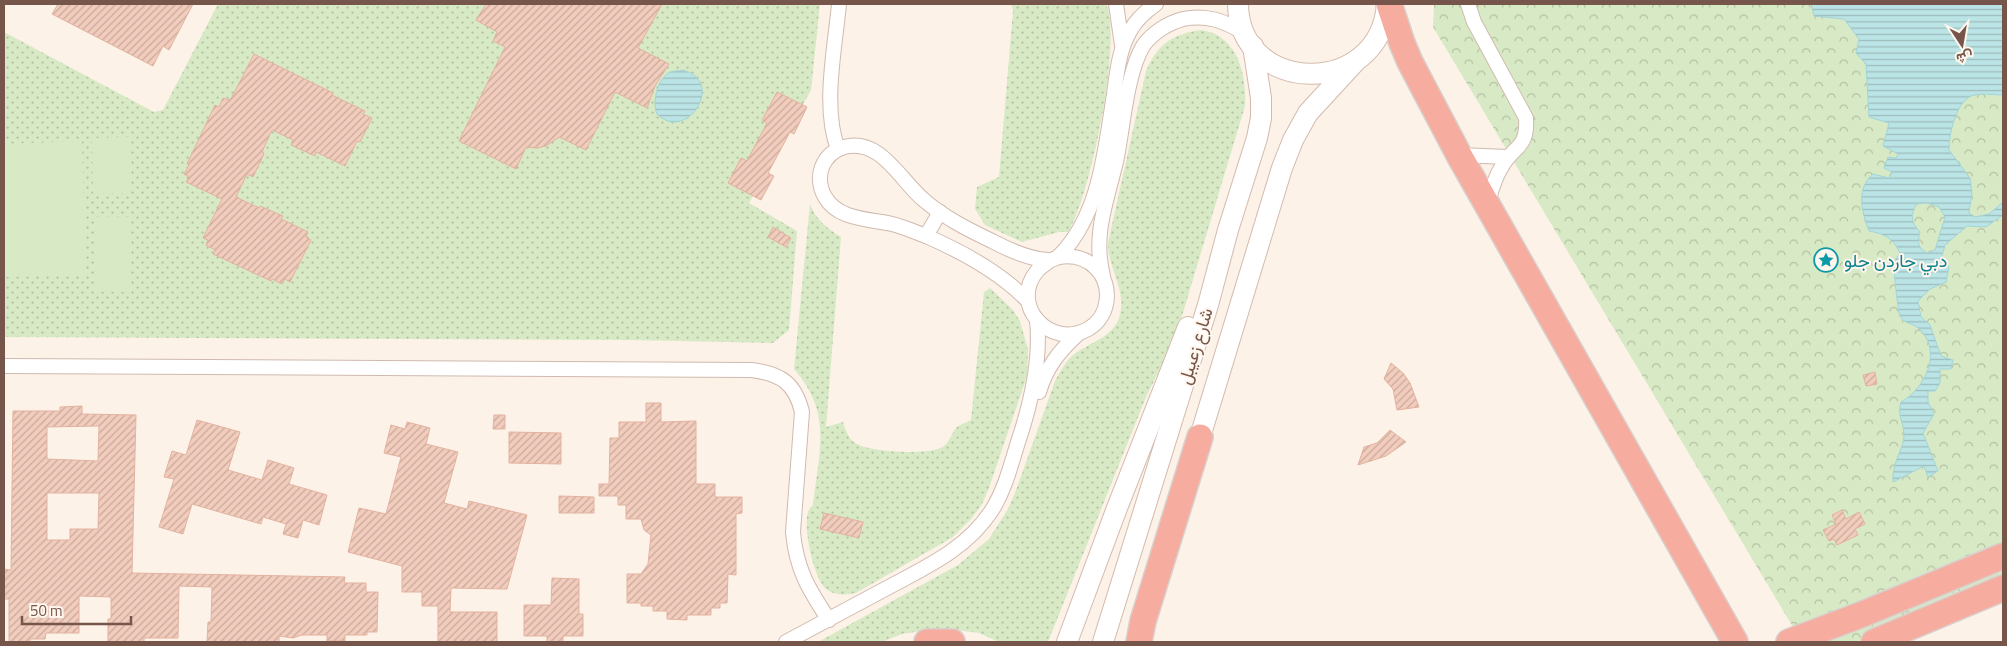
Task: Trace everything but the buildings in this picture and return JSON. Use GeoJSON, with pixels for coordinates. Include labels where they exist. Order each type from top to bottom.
{"type":"FeatureCollection","features":[{"type":"Feature","properties":{"kind":"highway"},"geometry":{"type":"LineString","coordinates":[[1388,4],[1410,62],[1486,205],[1735,642]]}},
{"type":"Feature","properties":{"kind":"highway"},"geometry":{"type":"LineString","coordinates":[[1139,642],[1143,621],[1200,438]]}},
{"type":"Feature","properties":{"kind":"highway"},"geometry":{"type":"LineString","coordinates":[[1789,642],[1863,614],[2003,556]]}},
{"type":"Feature","properties":{"kind":"highway"},"geometry":{"type":"LineString","coordinates":[[1874,642],[2003,588]]}},
{"type":"Feature","properties":{"kind":"highway"},"geometry":{"type":"LineString","coordinates":[[927,642],[951,642]]}},
{"type":"Feature","properties":{"kind":"main road","name":"شارع زعيبل"},"geometry":{"type":"LineString","coordinates":[[1103,642],[1208,305],[1228,230],[1257,138],[1261,98],[1248,39],[1238,12],[1238,4]]}},
{"type":"Feature","properties":{"kind":"main road","name":"شارع زعيبل"},"geometry":{"type":"LineString","coordinates":[[1200,438],[1270,205],[1293,140],[1308,113],[1370,47],[1382,28],[1388,4]]}},
{"type":"Feature","properties":{"kind":"main road"},"geometry":{"type":"LineString","coordinates":[[1248,39],[1269,62],[1289,72],[1311,75],[1334,72],[1354,63]]}},
{"type":"Feature","properties":{"kind":"main road"},"geometry":{"type":"LineString","coordinates":[[1067,642],[1206,278],[1228,230]]}},
{"type":"Feature","properties":{"kind":"street"},"geometry":{"type":"LineString","coordinates":[[838,149],[830,124],[829,111],[839,4]]}},
{"type":"Feature","properties":{"kind":"street"},"geometry":{"type":"LineString","coordinates":[[1116,4],[1122,47]]}},
{"type":"Feature","properties":{"kind":"street"},"geometry":{"type":"LineString","coordinates":[[1078,334],[1056,333],[1045,328],[1037,320],[1031,311],[1028,301],[1030,285],[1037,271],[1054,259],[1077,236],[1090,210],[1107,138],[1122,47],[1130,29],[1144,13],[1156,4]]}},
{"type":"Feature","properties":{"kind":"street"},"geometry":{"type":"LineString","coordinates":[[1468,4],[1474,22],[1526,118],[1524,141],[1508,157],[1496,178],[1486,205]]}},
{"type":"Feature","properties":{"kind":"street"},"geometry":{"type":"LineString","coordinates":[[1028,412],[1036,400],[1052,363],[1059,352],[1078,334],[1091,328],[1100,318],[1106,306],[1107,292],[1099,257],[1100,223],[1116,160],[1131,80],[1143,46],[1156,33],[1173,22],[1192,17],[1211,18],[1228,23],[1248,39]]}},
{"type":"Feature","properties":{"kind":"street"},"geometry":{"type":"LineString","coordinates":[[1028,301],[1002,277],[987,267],[926,236],[892,224],[852,216],[831,206],[821,189],[820,172],[828,157],[838,149],[850,146],[875,151],[886,159],[924,201],[940,212],[1011,251],[1054,259],[1072,256],[1085,260],[1096,268],[1104,279]]}},
{"type":"Feature","properties":{"kind":"street"},"geometry":{"type":"LineString","coordinates":[[1459,155],[1508,157]]}},
{"type":"Feature","properties":{"kind":"street"},"geometry":{"type":"LineString","coordinates":[[926,236],[940,212]]}},
{"type":"Feature","properties":{"kind":"street"},"geometry":{"type":"LineString","coordinates":[[786,642],[947,555],[980,527],[1002,490],[1028,412],[1038,359],[1037,320]]}},
{"type":"Feature","properties":{"kind":"street"},"geometry":{"type":"LineString","coordinates":[[4,366],[752,370],[766,372],[780,377],[791,386],[799,398],[802,412],[793,532],[794,548],[803,579],[829,620]]}},
{"type":"Feature","properties":{"kind":"green space"},"geometry":{"type":"Polygon","coordinates":[[[218,4],[820,4],[811,90],[749,203],[797,231],[789,330],[773,343],[629,340],[4,337],[4,32],[154,112],[163,110],[218,4]]]}},
{"type":"Feature","properties":{"kind":"green space"},"geometry":{"type":"Polygon","coordinates":[[[1011,4],[1106,4],[1110,22],[1110,50],[1102,118],[1086,187],[1077,214],[1068,232],[1059,232],[1022,242],[985,225],[975,209],[977,187],[999,177],[1013,11],[1011,4]]]}},
{"type":"Feature","properties":{"kind":"green space","name":"دبي جاردن جلو"},"geometry":{"type":"Polygon","coordinates":[[[1434,4],[2003,4],[2003,591],[1855,642],[1802,642],[1433,27],[1434,4]]]}},
{"type":"Feature","properties":{"kind":"green space"},"geometry":{"type":"Polygon","coordinates":[[[1200,30],[1213,33],[1231,47],[1237,58],[1244,81],[1245,106],[1176,336],[1146,397],[1048,642],[999,642],[979,633],[941,628],[902,634],[882,642],[818,642],[958,565],[989,539],[1008,509],[1060,371],[1077,352],[1108,333],[1115,326],[1119,318],[1121,308],[1120,291],[1110,260],[1108,243],[1146,71],[1155,54],[1167,42],[1181,35],[1200,30]]]}},
{"type":"Feature","properties":{"kind":"green space"},"geometry":{"type":"Polygon","coordinates":[[[129,137],[131,193],[93,194],[92,138],[129,137]]]}},
{"type":"Feature","properties":{"kind":"green space"},"geometry":{"type":"Polygon","coordinates":[[[82,141],[86,274],[4,277],[4,144],[82,141]]]}},
{"type":"Feature","properties":{"kind":"green space"},"geometry":{"type":"Polygon","coordinates":[[[810,204],[815,215],[822,223],[841,237],[826,427],[843,422],[851,440],[864,447],[875,449],[915,452],[937,449],[944,446],[957,427],[971,420],[984,292],[990,288],[1013,310],[1020,321],[1028,350],[1027,376],[989,488],[982,504],[972,518],[953,537],[856,593],[848,594],[833,593],[821,583],[813,564],[808,540],[807,519],[809,509],[813,505],[820,450],[819,417],[806,386],[794,369],[810,204]]]}},
{"type":"Feature","properties":{"kind":"green space"},"geometry":{"type":"Polygon","coordinates":[[[94,217],[131,217],[131,292],[94,292],[94,217]]]}},
{"type":"Feature","properties":{"kind":"water"},"geometry":{"type":"Polygon","coordinates":[[[1811,4],[2003,4],[2003,95],[1975,95],[1963,103],[1958,110],[1952,127],[1949,150],[1970,178],[1972,192],[1969,213],[1975,217],[1989,214],[2003,202],[2003,215],[1986,227],[1967,226],[1945,245],[1942,256],[1949,267],[1946,282],[1930,289],[1918,301],[1921,317],[1930,325],[1941,356],[1953,360],[1951,369],[1940,369],[1940,383],[1935,391],[1928,391],[1928,402],[1934,414],[1923,433],[1938,471],[1928,477],[1924,466],[1893,482],[1894,468],[1904,439],[1900,411],[1901,402],[1910,396],[1924,379],[1930,358],[1930,347],[1926,337],[1918,328],[1904,321],[1900,316],[1894,263],[1900,253],[1888,237],[1869,231],[1862,209],[1862,194],[1867,180],[1873,174],[1889,178],[1892,172],[1884,168],[1888,157],[1896,158],[1898,154],[1883,146],[1889,123],[1869,117],[1866,64],[1856,53],[1859,39],[1844,19],[1814,16],[1811,4]],[[1927,203],[1917,204],[1913,211],[1913,222],[1920,232],[1919,244],[1927,253],[1935,250],[1945,217],[1939,207],[1927,203]]]}},
{"type":"Feature","properties":{"kind":"water"},"geometry":{"type":"Polygon","coordinates":[[[682,70],[695,76],[701,85],[702,96],[698,107],[690,116],[680,121],[669,121],[657,114],[655,97],[659,85],[666,75],[670,72],[682,70]]]}},
{"type":"Feature","properties":{"kind":"place","name":"دبي جاردن جلو"},"geometry":{"type":"Point","coordinates":[1826,260]}}]}
